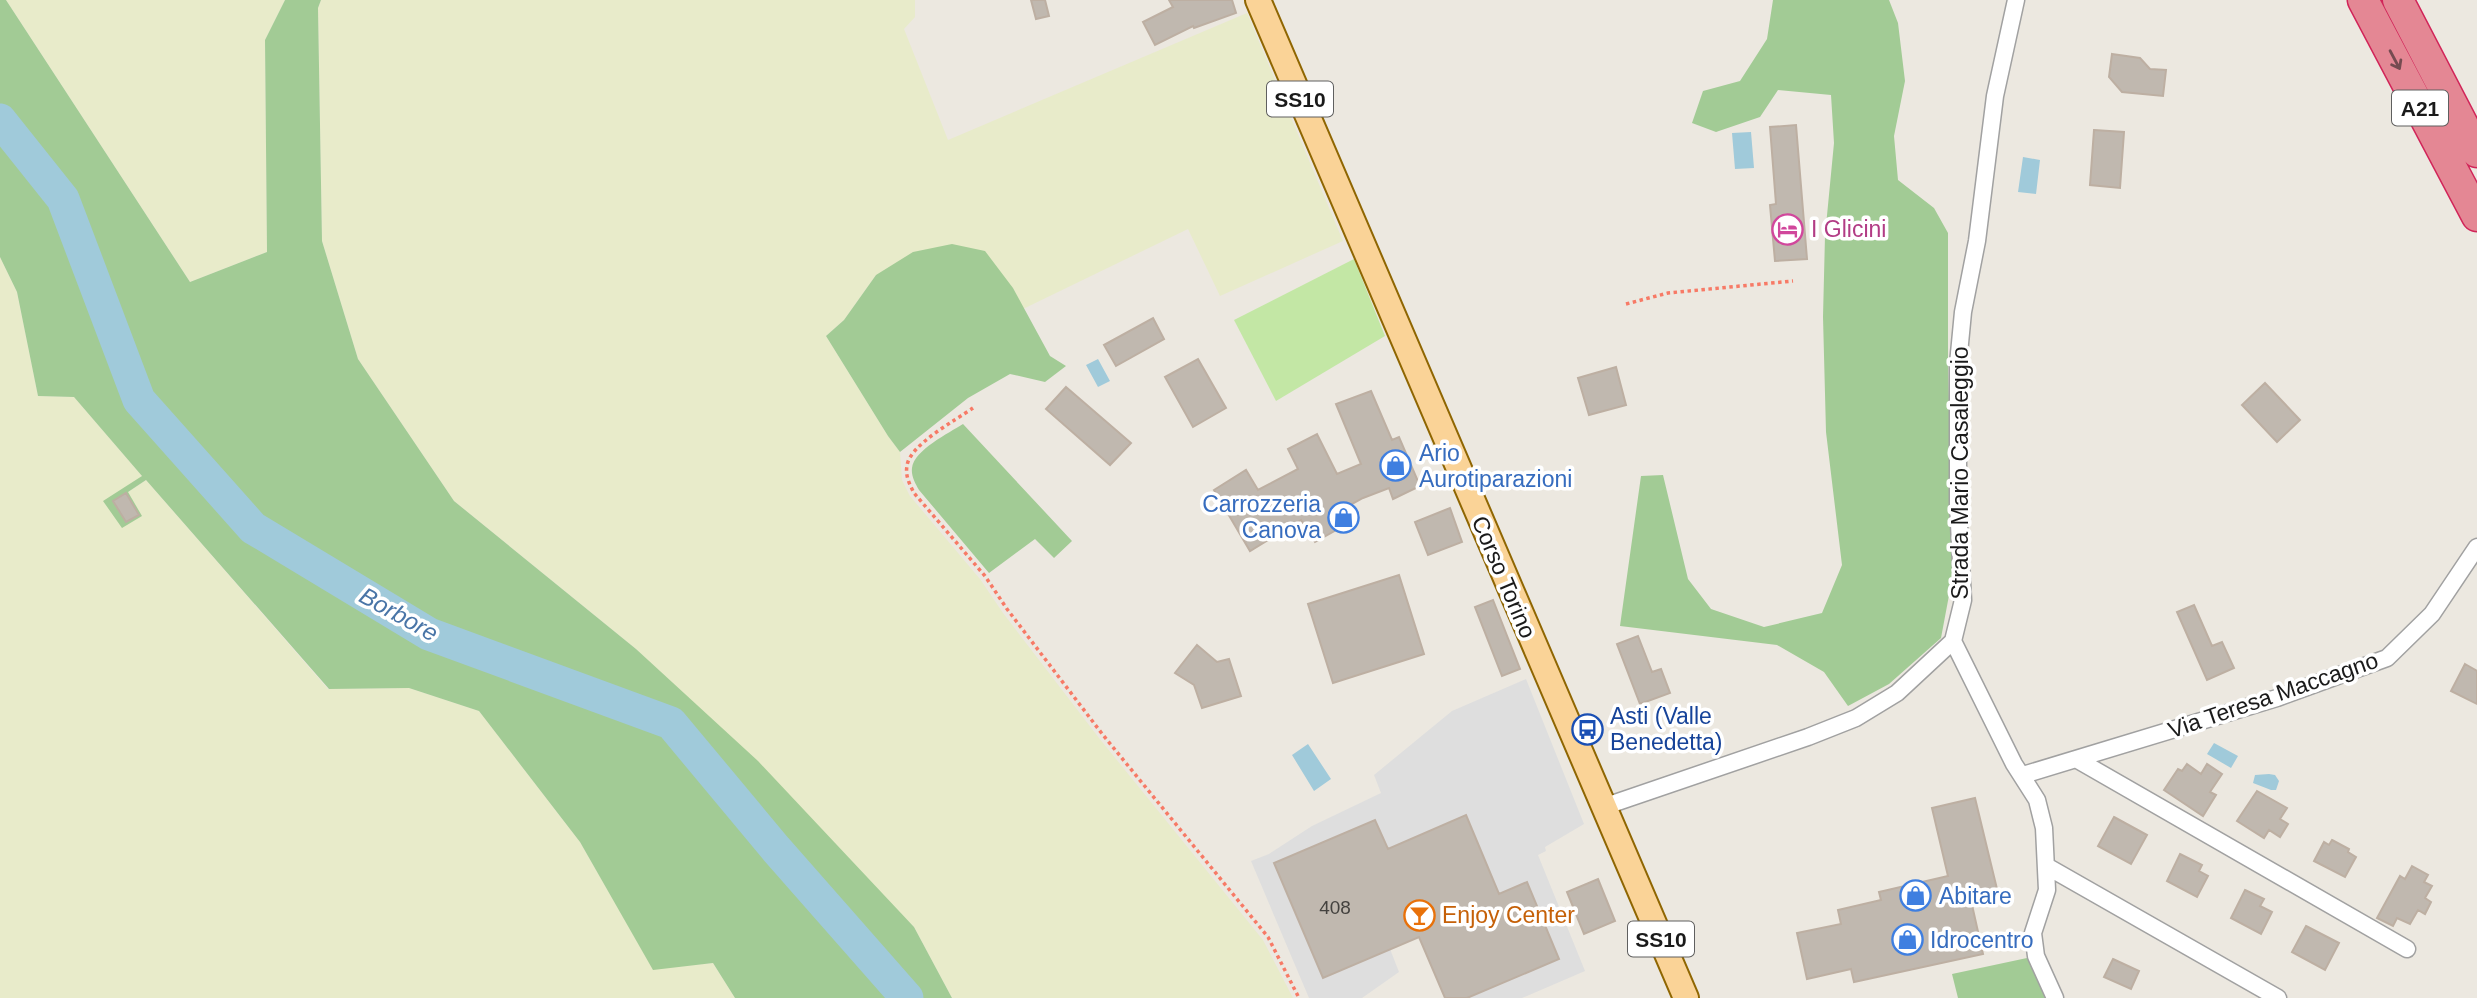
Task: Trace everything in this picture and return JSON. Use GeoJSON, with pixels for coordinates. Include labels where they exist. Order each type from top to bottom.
{"type":"FeatureCollection","features":[{"type":"Feature","properties":{"kind":"highway","name":"A21"},"geometry":{"type":"LineString","coordinates":[[2363,0],[2477,216]]}},
{"type":"Feature","properties":{"kind":"highway","name":"A21"},"geometry":{"type":"LineString","coordinates":[[2398,0],[2477,152]]}},
{"type":"Feature","properties":{"kind":"main road","name":"Corso Torino"},"geometry":{"type":"LineString","coordinates":[[1258,0],[1686,998]]}},
{"type":"Feature","properties":{"kind":"street","name":"Strada Mario Casaleggio"},"geometry":{"type":"LineString","coordinates":[[1953,641],[1963,600],[1958,505],[1958,364],[1963,313],[1977,241],[1995,96],[2016,0]]}},
{"type":"Feature","properties":{"kind":"street","name":"Via Teresa Maccagno"},"geometry":{"type":"LineString","coordinates":[[2023,775],[2277,698],[2387,658],[2432,614],[2477,547]]}},
{"type":"Feature","properties":{"kind":"street"},"geometry":{"type":"LineString","coordinates":[[1603,807],[1856,718],[1897,693],[1953,641],[2014,764],[2037,800],[2044,828],[2048,890],[2033,933],[2036,956],[2055,998]]}},
{"type":"Feature","properties":{"kind":"street"},"geometry":{"type":"LineString","coordinates":[[2076,759],[2407,949]]}},
{"type":"Feature","properties":{"kind":"street"},"geometry":{"type":"LineString","coordinates":[[2048,867],[2278,998]]}},
{"type":"Feature","properties":{"kind":"path"},"geometry":{"type":"LineString","coordinates":[[1626,304],[1668,293],[1793,281]]}},
{"type":"Feature","properties":{"kind":"path"},"geometry":{"type":"LineString","coordinates":[[973,408],[910,455],[906,467],[914,493],[985,576],[1103,735],[1268,937],[1299,998]]}},
{"type":"Feature","properties":{"kind":"green space"},"geometry":{"type":"Polygon","coordinates":[[[0,0],[6,0],[190,282],[267,252],[265,40],[285,0],[321,0],[318,8],[322,241],[358,359],[454,501],[636,649],[758,761],[914,927],[952,998],[735,998],[713,963],[653,970],[580,842],[479,711],[409,688],[329,689],[146,480],[128,492],[142,516],[122,528],[103,501],[142,476],[74,397],[38,396],[17,292],[0,257],[0,0]]]}},
{"type":"Feature","properties":{"kind":"green space"},"geometry":{"type":"Polygon","coordinates":[[[6,0],[285,0],[265,40],[267,252],[190,282],[6,0]]]}},
{"type":"Feature","properties":{"kind":"green space"},"geometry":{"type":"Polygon","coordinates":[[[321,0],[915,0],[915,17],[904,29],[948,140],[1247,13],[1343,241],[1220,296],[1188,229],[1023,309],[1013,288],[876,275],[844,320],[826,336],[900,452],[902,480],[910,496],[980,579],[1099,738],[1263,940],[1293,998],[952,998],[914,927],[636,649],[454,501],[358,359],[322,241],[318,8],[321,0]]]}},
{"type":"Feature","properties":{"kind":"green space"},"geometry":{"type":"Polygon","coordinates":[[[1773,0],[1889,0],[1898,23],[1905,81],[1894,136],[1898,180],[1934,208],[1948,233],[1953,574],[1941,638],[1889,684],[1848,706],[1824,672],[1777,645],[1620,626],[1641,476],[1663,475],[1688,579],[1711,609],[1764,627],[1822,613],[1842,565],[1826,432],[1823,317],[1825,236],[1834,143],[1831,95],[1778,90],[1760,117],[1716,132],[1692,123],[1703,91],[1740,81],[1767,39],[1773,0]]]}},
{"type":"Feature","properties":{"kind":"green space"},"geometry":{"type":"Polygon","coordinates":[[[952,244],[985,251],[1013,288],[1050,356],[1066,366],[1045,382],[1010,374],[968,398],[900,452],[826,336],[844,320],[876,275],[913,252],[952,244]]]}},
{"type":"Feature","properties":{"kind":"green space"},"geometry":{"type":"Polygon","coordinates":[[[0,257],[17,292],[38,396],[74,397],[142,476],[128,492],[146,480],[328,689],[409,688],[479,711],[580,842],[653,969],[713,963],[735,998],[0,998],[0,257]]]}},
{"type":"Feature","properties":{"kind":"green space"},"geometry":{"type":"Polygon","coordinates":[[[1354,259],[1385,336],[1276,401],[1234,320],[1354,259]]]}},
{"type":"Feature","properties":{"kind":"green space"},"geometry":{"type":"Polygon","coordinates":[[[963,424],[1072,541],[1054,558],[1035,539],[989,573],[919,490],[912,474],[914,461],[933,443],[963,424]]]}},
{"type":"Feature","properties":{"kind":"green space"},"geometry":{"type":"Polygon","coordinates":[[[2036,956],[2055,998],[1958,998],[1952,974],[2036,956]]]}},
{"type":"Feature","properties":{"kind":"shaded area"},"geometry":{"type":"Polygon","coordinates":[[[1526,679],[1584,824],[1545,847],[1546,851],[1538,855],[1585,971],[1522,998],[1467,998],[1559,959],[1527,882],[1499,894],[1466,816],[1388,849],[1375,820],[1274,863],[1323,977],[1390,949],[1399,972],[1362,998],[1309,998],[1251,861],[1269,854],[1312,826],[1381,793],[1374,775],[1452,711],[1526,679]]]}},
{"type":"Feature","properties":{"kind":"water"},"geometry":{"type":"Polygon","coordinates":[[[1751,132],[1754,168],[1735,169],[1732,133],[1751,132]]]}},
{"type":"Feature","properties":{"kind":"water"},"geometry":{"type":"Polygon","coordinates":[[[2023,157],[2040,160],[2036,194],[2018,192],[2023,157]]]}},
{"type":"Feature","properties":{"kind":"water"},"geometry":{"type":"Polygon","coordinates":[[[1098,359],[1110,381],[1098,387],[1086,365],[1098,359]]]}},
{"type":"Feature","properties":{"kind":"water"},"geometry":{"type":"Polygon","coordinates":[[[2214,743],[2238,756],[2231,768],[2207,754],[2214,743]]]}},
{"type":"Feature","properties":{"kind":"water"},"geometry":{"type":"Polygon","coordinates":[[[1308,744],[1331,779],[1314,791],[1292,755],[1308,744]]]}},
{"type":"Feature","properties":{"kind":"water"},"geometry":{"type":"Polygon","coordinates":[[[2255,775],[2275,775],[2279,781],[2276,790],[2253,783],[2255,775]]]}},
{"type":"Feature","properties":{"kind":"building"},"geometry":{"type":"Polygon","coordinates":[[[1031,0],[1045,0],[1049,16],[1036,19],[1031,0]]]}},
{"type":"Feature","properties":{"kind":"building"},"geometry":{"type":"Polygon","coordinates":[[[1169,0],[1232,0],[1236,13],[1194,28],[1193,26],[1155,45],[1143,22],[1173,7],[1169,0]]]}},
{"type":"Feature","properties":{"kind":"building"},"geometry":{"type":"Polygon","coordinates":[[[2112,54],[2140,58],[2150,69],[2166,70],[2163,96],[2122,92],[2109,77],[2112,54]]]}},
{"type":"Feature","properties":{"kind":"building"},"geometry":{"type":"Polygon","coordinates":[[[1796,125],[1807,259],[1775,261],[1770,205],[1776,204],[1770,127],[1796,125]]]}},
{"type":"Feature","properties":{"kind":"building"},"geometry":{"type":"Polygon","coordinates":[[[2094,130],[2124,132],[2120,188],[2090,185],[2094,130]]]}},
{"type":"Feature","properties":{"kind":"building"},"geometry":{"type":"Polygon","coordinates":[[[1153,318],[1164,339],[1116,366],[1104,345],[1153,318]]]}},
{"type":"Feature","properties":{"kind":"building"},"geometry":{"type":"Polygon","coordinates":[[[1198,359],[1226,408],[1193,427],[1165,377],[1198,359]]]}},
{"type":"Feature","properties":{"kind":"building"},"geometry":{"type":"Polygon","coordinates":[[[1616,367],[1626,405],[1589,415],[1578,378],[1616,367]]]}},
{"type":"Feature","properties":{"kind":"building"},"geometry":{"type":"Polygon","coordinates":[[[2265,383],[2300,420],[2277,442],[2242,405],[2265,383]]]}},
{"type":"Feature","properties":{"kind":"building"},"geometry":{"type":"Polygon","coordinates":[[[1066,387],[1131,443],[1110,465],[1046,409],[1066,387]]]}},
{"type":"Feature","properties":{"kind":"building"},"geometry":{"type":"Polygon","coordinates":[[[1371,391],[1392,440],[1399,437],[1420,486],[1393,499],[1389,488],[1363,498],[1345,508],[1352,521],[1315,542],[1301,520],[1250,551],[1214,490],[1246,470],[1258,490],[1298,469],[1288,449],[1317,434],[1337,474],[1361,464],[1336,404],[1371,391]]]}},
{"type":"Feature","properties":{"kind":"building"},"geometry":{"type":"Polygon","coordinates":[[[126,493],[139,515],[126,522],[113,501],[126,493]]]}},
{"type":"Feature","properties":{"kind":"building"},"geometry":{"type":"Polygon","coordinates":[[[1450,508],[1462,542],[1428,555],[1415,522],[1450,508]]]}},
{"type":"Feature","properties":{"kind":"building"},"geometry":{"type":"Polygon","coordinates":[[[1399,575],[1424,654],[1333,683],[1308,604],[1399,575]]]}},
{"type":"Feature","properties":{"kind":"building"},"geometry":{"type":"Polygon","coordinates":[[[1493,600],[1520,669],[1502,676],[1475,607],[1493,600]]]}},
{"type":"Feature","properties":{"kind":"building"},"geometry":{"type":"Polygon","coordinates":[[[2194,605],[2212,646],[2222,642],[2234,668],[2207,680],[2177,612],[2194,605]]]}},
{"type":"Feature","properties":{"kind":"building"},"geometry":{"type":"Polygon","coordinates":[[[1638,636],[1652,672],[1661,669],[1670,693],[1640,704],[1617,644],[1638,636]]]}},
{"type":"Feature","properties":{"kind":"building"},"geometry":{"type":"Polygon","coordinates":[[[1197,645],[1217,662],[1229,659],[1241,696],[1202,708],[1194,685],[1175,673],[1197,645]]]}},
{"type":"Feature","properties":{"kind":"building"},"geometry":{"type":"Polygon","coordinates":[[[2465,664],[2477,671],[2477,704],[2451,691],[2465,664]]]}},
{"type":"Feature","properties":{"kind":"building"},"geometry":{"type":"Polygon","coordinates":[[[2187,764],[2201,774],[2207,764],[2222,774],[2210,792],[2216,795],[2203,816],[2164,790],[2178,769],[2182,771],[2187,764]]]}},
{"type":"Feature","properties":{"kind":"building"},"geometry":{"type":"Polygon","coordinates":[[[2257,791],[2287,808],[2280,819],[2288,824],[2280,837],[2269,830],[2264,838],[2237,821],[2257,791]]]}},
{"type":"Feature","properties":{"kind":"building"},"geometry":{"type":"Polygon","coordinates":[[[1975,798],[1997,889],[1970,896],[1983,954],[1854,982],[1851,969],[1807,979],[1797,933],[1841,924],[1838,910],[1881,900],[1879,892],[1948,876],[1932,808],[1975,798]]]}},
{"type":"Feature","properties":{"kind":"building","name":"Enjoy Center"},"geometry":{"type":"Polygon","coordinates":[[[1466,815],[1499,894],[1527,882],[1559,959],[1467,998],[1445,998],[1419,937],[1323,978],[1274,863],[1375,820],[1388,849],[1466,815]]]}},
{"type":"Feature","properties":{"kind":"building"},"geometry":{"type":"Polygon","coordinates":[[[2114,817],[2147,835],[2131,864],[2098,846],[2114,817]]]}},
{"type":"Feature","properties":{"kind":"building"},"geometry":{"type":"Polygon","coordinates":[[[2332,840],[2349,849],[2348,852],[2356,857],[2345,877],[2314,861],[2324,842],[2329,845],[2332,840]]]}},
{"type":"Feature","properties":{"kind":"building"},"geometry":{"type":"Polygon","coordinates":[[[2180,854],[2202,865],[2199,871],[2208,876],[2197,897],[2167,881],[2180,854]]]}},
{"type":"Feature","properties":{"kind":"building"},"geometry":{"type":"Polygon","coordinates":[[[2412,866],[2428,875],[2424,882],[2432,886],[2425,898],[2431,902],[2425,914],[2418,910],[2410,924],[2397,918],[2393,926],[2377,918],[2400,876],[2405,879],[2412,866]]]}},
{"type":"Feature","properties":{"kind":"building"},"geometry":{"type":"Polygon","coordinates":[[[1598,879],[1615,921],[1584,934],[1567,892],[1598,879]]]}},
{"type":"Feature","properties":{"kind":"building"},"geometry":{"type":"Polygon","coordinates":[[[2245,890],[2264,899],[2260,906],[2272,912],[2261,934],[2231,918],[2245,890]]]}},
{"type":"Feature","properties":{"kind":"building"},"geometry":{"type":"Polygon","coordinates":[[[2306,926],[2339,943],[2325,970],[2292,952],[2306,926]]]}},
{"type":"Feature","properties":{"kind":"building"},"geometry":{"type":"Polygon","coordinates":[[[2113,959],[2139,971],[2131,989],[2104,977],[2113,959]]]}},
{"type":"Feature","properties":{"kind":"waterway","name":"Borbore"},"geometry":{"type":"LineString","coordinates":[[0,120],[63,199],[139,400],[253,528],[429,634],[671,723],[776,849],[907,998]]}},
{"type":"Feature","properties":{"kind":"place","name":"I Glicini"},"geometry":{"type":"Point","coordinates":[1788,229]}},
{"type":"Feature","properties":{"kind":"place","name":"Ario Aurotiparazioni"},"geometry":{"type":"Point","coordinates":[1396,466]}},
{"type":"Feature","properties":{"kind":"place","name":"Carrozzeria Canova"},"geometry":{"type":"Point","coordinates":[1344,517]}},
{"type":"Feature","properties":{"kind":"place","name":"Asti (Valle Benedetta)"},"geometry":{"type":"Point","coordinates":[1587,729]}},
{"type":"Feature","properties":{"kind":"place","name":"Abitare"},"geometry":{"type":"Point","coordinates":[1916,896]}},
{"type":"Feature","properties":{"kind":"place","name":"Enjoy Center"},"geometry":{"type":"Point","coordinates":[1419,915]}},
{"type":"Feature","properties":{"kind":"place","name":"Idrocentro"},"geometry":{"type":"Point","coordinates":[1907,940]}}]}
